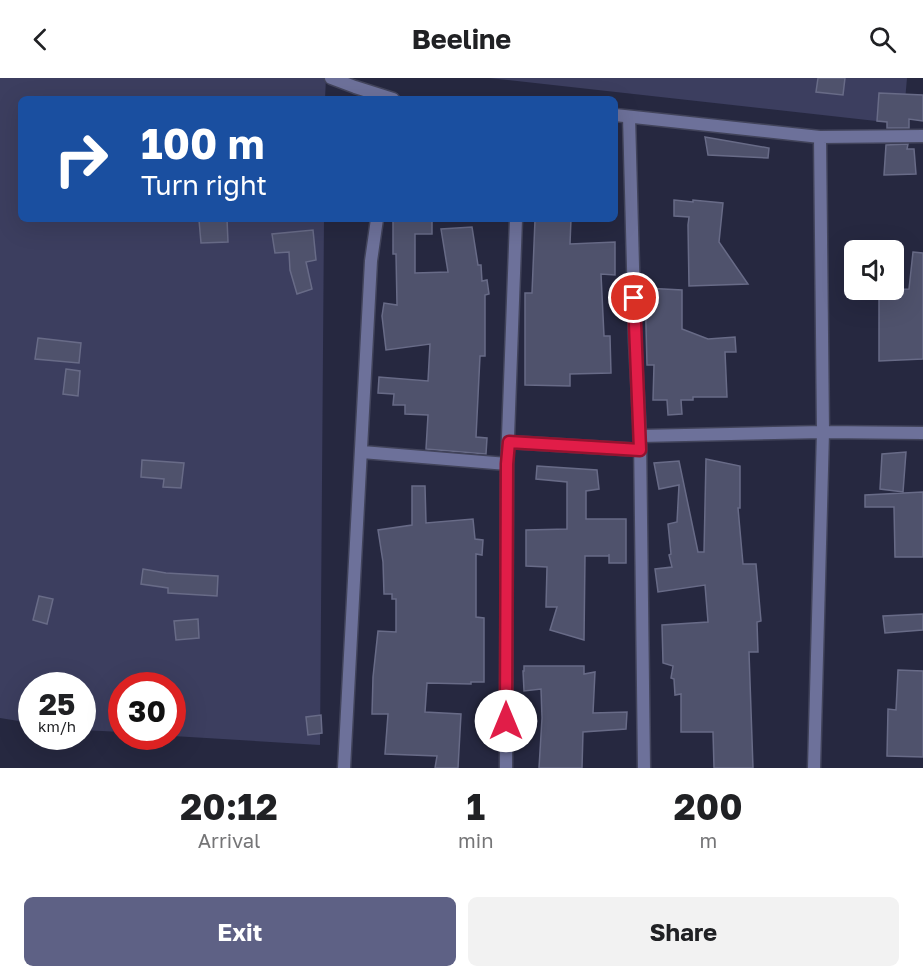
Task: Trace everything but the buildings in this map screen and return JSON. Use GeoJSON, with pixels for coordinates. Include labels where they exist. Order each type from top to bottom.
{"type":"FeatureCollection","features":[{"type":"Feature","properties":{"kind":"street"},"geometry":{"type":"LineString","coordinates":[[331,78],[384,96]]}},
{"type":"Feature","properties":{"kind":"street"},"geometry":{"type":"LineString","coordinates":[[618,116],[820,137],[923,136]]}},
{"type":"Feature","properties":{"kind":"street"},"geometry":{"type":"LineString","coordinates":[[629,117],[640,436],[644,768]]}},
{"type":"Feature","properties":{"kind":"street"},"geometry":{"type":"LineString","coordinates":[[814,768],[822,432],[820,137]]}},
{"type":"Feature","properties":{"kind":"street"},"geometry":{"type":"LineString","coordinates":[[344,768],[372,261],[377,222]]}},
{"type":"Feature","properties":{"kind":"street"},"geometry":{"type":"LineString","coordinates":[[506,768],[507,464],[516,222]]}},
{"type":"Feature","properties":{"kind":"street"},"geometry":{"type":"LineString","coordinates":[[640,436],[822,432],[923,433]]}},
{"type":"Feature","properties":{"kind":"street"},"geometry":{"type":"LineString","coordinates":[[509,442],[640,450]]}},
{"type":"Feature","properties":{"kind":"street"},"geometry":{"type":"LineString","coordinates":[[362,452],[507,464]]}},
{"type":"Feature","properties":{"kind":"shaded area"},"geometry":{"type":"Polygon","coordinates":[[[0,78],[326,78],[325,96],[18,96],[18,222],[324,222],[320,745],[186,737],[186,672],[108,672],[108,731],[96,731],[96,672],[18,672],[18,721],[0,718],[0,78]]]}},
{"type":"Feature","properties":{"kind":"shaded area"},"geometry":{"type":"Polygon","coordinates":[[[489,78],[907,78],[903,124],[489,78]]]}},
{"type":"Feature","properties":{"kind":"route"},"geometry":{"type":"LineString","coordinates":[[506,721],[509,442],[640,450],[634,298]]}}]}
